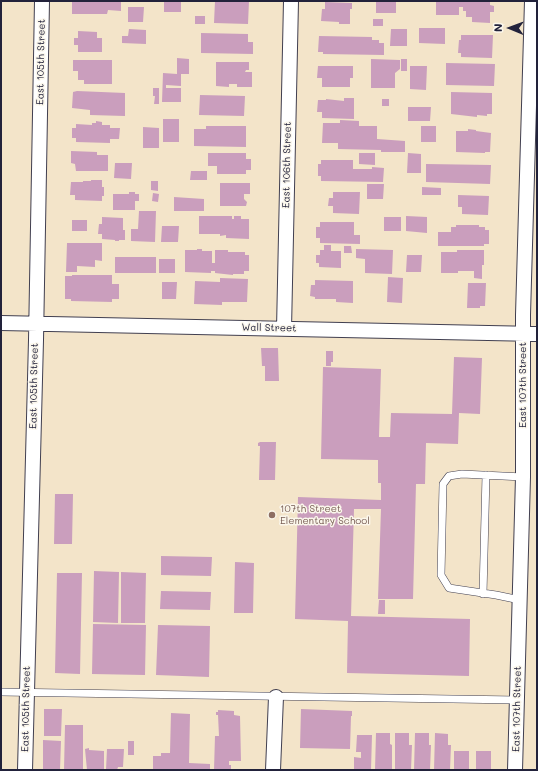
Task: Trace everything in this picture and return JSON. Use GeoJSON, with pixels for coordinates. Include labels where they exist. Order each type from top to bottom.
{"type":"FeatureCollection","features":[{"type":"Feature","properties":{"kind":"street","name":"East 105th Street"},"geometry":{"type":"LineString","coordinates":[[25,770],[42,1]]}},
{"type":"Feature","properties":{"kind":"street","name":"East 106th Street"},"geometry":{"type":"LineString","coordinates":[[284,329],[291,1]]}},
{"type":"Feature","properties":{"kind":"street","name":"East 107th Street"},"geometry":{"type":"LineString","coordinates":[[515,770],[523,477],[523,334],[532,1]]}},
{"type":"Feature","properties":{"kind":"street","name":"Wall Street"},"geometry":{"type":"LineString","coordinates":[[1,323],[537,334]]}},
{"type":"Feature","properties":{"kind":"street"},"geometry":{"type":"LineString","coordinates":[[273,770],[276,697]]}},
{"type":"Feature","properties":{"kind":"lane"},"geometry":{"type":"LineString","coordinates":[[520,600],[449,588],[441,575],[444,484],[449,476],[462,474],[523,477]]}},
{"type":"Feature","properties":{"kind":"lane"},"geometry":{"type":"LineString","coordinates":[[483,594],[486,475]]}},
{"type":"Feature","properties":{"kind":"lane"},"geometry":{"type":"LineString","coordinates":[[1,692],[517,700]]}},
{"type":"Feature","properties":{"kind":"building"},"geometry":{"type":"Polygon","coordinates":[[[72,1],[121,1],[121,11],[108,10],[107,14],[72,14],[72,1]]]}},
{"type":"Feature","properties":{"kind":"building"},"geometry":{"type":"Polygon","coordinates":[[[164,1],[181,1],[181,12],[164,12],[164,1]]]}},
{"type":"Feature","properties":{"kind":"building"},"geometry":{"type":"Polygon","coordinates":[[[215,1],[249,1],[248,24],[214,23],[215,1]]]}},
{"type":"Feature","properties":{"kind":"building"},"geometry":{"type":"Polygon","coordinates":[[[376,1],[396,1],[396,13],[376,13],[376,1]]]}},
{"type":"Feature","properties":{"kind":"building"},"geometry":{"type":"Polygon","coordinates":[[[436,1],[490,1],[490,5],[494,6],[494,12],[490,12],[490,23],[472,22],[472,17],[466,17],[466,11],[463,11],[463,7],[459,7],[459,15],[436,15],[436,1]]]}},
{"type":"Feature","properties":{"kind":"building"},"geometry":{"type":"Polygon","coordinates":[[[325,2],[352,3],[352,9],[350,9],[350,24],[321,21],[322,9],[325,9],[325,2]]]}},
{"type":"Feature","properties":{"kind":"building"},"geometry":{"type":"Polygon","coordinates":[[[128,7],[144,7],[143,22],[128,22],[128,7]]]}},
{"type":"Feature","properties":{"kind":"building"},"geometry":{"type":"Polygon","coordinates":[[[195,16],[205,16],[205,24],[195,24],[195,16]]]}},
{"type":"Feature","properties":{"kind":"building"},"geometry":{"type":"Polygon","coordinates":[[[373,19],[383,19],[383,26],[373,26],[373,19]]]}},
{"type":"Feature","properties":{"kind":"building"},"geometry":{"type":"Polygon","coordinates":[[[419,28],[445,28],[445,44],[419,43],[419,28]]]}},
{"type":"Feature","properties":{"kind":"building"},"geometry":{"type":"Polygon","coordinates":[[[129,29],[146,30],[146,44],[122,43],[122,36],[128,36],[129,29]]]}},
{"type":"Feature","properties":{"kind":"building"},"geometry":{"type":"Polygon","coordinates":[[[391,29],[407,29],[407,46],[390,46],[391,29]]]}},
{"type":"Feature","properties":{"kind":"building"},"geometry":{"type":"Polygon","coordinates":[[[78,31],[97,32],[97,38],[102,38],[102,52],[78,52],[78,45],[74,45],[74,38],[78,38],[78,31]]]}},
{"type":"Feature","properties":{"kind":"building"},"geometry":{"type":"Polygon","coordinates":[[[201,33],[248,34],[248,42],[253,42],[253,54],[201,53],[201,33]]]}},
{"type":"Feature","properties":{"kind":"building"},"geometry":{"type":"Polygon","coordinates":[[[461,35],[493,35],[492,58],[461,57],[461,53],[458,53],[461,35]]]}},
{"type":"Feature","properties":{"kind":"building"},"geometry":{"type":"Polygon","coordinates":[[[319,36],[372,37],[372,40],[379,40],[379,43],[384,43],[384,55],[323,54],[323,52],[318,52],[319,36]]]}},
{"type":"Feature","properties":{"kind":"building"},"geometry":{"type":"Polygon","coordinates":[[[177,58],[189,59],[189,74],[181,74],[181,86],[166,85],[166,88],[181,88],[181,102],[162,102],[163,73],[177,74],[177,58]]]}},
{"type":"Feature","properties":{"kind":"building"},"geometry":{"type":"Polygon","coordinates":[[[371,59],[400,60],[400,69],[395,73],[395,88],[371,88],[371,59]]]}},
{"type":"Feature","properties":{"kind":"building"},"geometry":{"type":"Polygon","coordinates":[[[401,59],[407,59],[407,71],[401,71],[401,59]]]}},
{"type":"Feature","properties":{"kind":"building"},"geometry":{"type":"Polygon","coordinates":[[[73,60],[112,60],[112,84],[84,84],[84,80],[78,80],[78,71],[73,71],[73,60]]]}},
{"type":"Feature","properties":{"kind":"building"},"geometry":{"type":"Polygon","coordinates":[[[216,62],[249,62],[249,70],[246,70],[245,72],[252,72],[252,87],[237,87],[237,84],[229,84],[229,87],[216,86],[216,62]]]}},
{"type":"Feature","properties":{"kind":"building"},"geometry":{"type":"Polygon","coordinates":[[[446,63],[495,64],[494,86],[446,85],[446,63]]]}},
{"type":"Feature","properties":{"kind":"building"},"geometry":{"type":"Polygon","coordinates":[[[318,66],[353,66],[353,78],[350,78],[350,87],[322,87],[322,78],[317,78],[318,66]]]}},
{"type":"Feature","properties":{"kind":"building"},"geometry":{"type":"Polygon","coordinates":[[[410,66],[427,66],[426,90],[410,89],[410,66]]]}},
{"type":"Feature","properties":{"kind":"building"},"geometry":{"type":"Polygon","coordinates":[[[153,88],[159,88],[159,104],[154,104],[155,96],[153,96],[153,88]]]}},
{"type":"Feature","properties":{"kind":"building"},"geometry":{"type":"Polygon","coordinates":[[[73,92],[125,93],[125,116],[90,115],[90,110],[72,108],[73,92]]]}},
{"type":"Feature","properties":{"kind":"building"},"geometry":{"type":"Polygon","coordinates":[[[451,92],[492,93],[492,114],[487,114],[487,116],[477,115],[477,117],[451,114],[451,92]]]}},
{"type":"Feature","properties":{"kind":"building"},"geometry":{"type":"Polygon","coordinates":[[[200,95],[245,96],[244,116],[199,115],[200,95]]]}},
{"type":"Feature","properties":{"kind":"building"},"geometry":{"type":"Polygon","coordinates":[[[344,98],[354,98],[354,119],[322,118],[322,112],[317,112],[318,100],[326,99],[344,101],[344,98]]]}},
{"type":"Feature","properties":{"kind":"building"},"geometry":{"type":"Polygon","coordinates":[[[382,99],[389,99],[389,106],[382,106],[382,99]]]}},
{"type":"Feature","properties":{"kind":"building"},"geometry":{"type":"Polygon","coordinates":[[[408,107],[431,107],[430,121],[408,121],[408,107]]]}},
{"type":"Feature","properties":{"kind":"building"},"geometry":{"type":"Polygon","coordinates":[[[163,119],[179,119],[179,142],[163,142],[163,119]]]}},
{"type":"Feature","properties":{"kind":"building"},"geometry":{"type":"Polygon","coordinates":[[[340,120],[359,121],[359,126],[377,126],[377,139],[405,141],[405,152],[338,149],[338,143],[322,143],[323,123],[340,123],[340,120]]]}},
{"type":"Feature","properties":{"kind":"building"},"geometry":{"type":"Polygon","coordinates":[[[96,121],[102,122],[102,125],[110,125],[110,128],[120,128],[119,139],[110,139],[110,143],[76,142],[76,138],[72,138],[72,128],[76,128],[76,124],[92,125],[92,123],[96,123],[96,121]]]}},
{"type":"Feature","properties":{"kind":"building"},"geometry":{"type":"Polygon","coordinates":[[[206,126],[246,126],[246,147],[194,146],[194,129],[206,129],[206,126]]]}},
{"type":"Feature","properties":{"kind":"building"},"geometry":{"type":"Polygon","coordinates":[[[421,126],[436,126],[436,142],[421,142],[421,126]]]}},
{"type":"Feature","properties":{"kind":"building"},"geometry":{"type":"Polygon","coordinates":[[[143,127],[159,128],[159,148],[143,148],[143,127]]]}},
{"type":"Feature","properties":{"kind":"building"},"geometry":{"type":"Polygon","coordinates":[[[468,129],[491,133],[490,152],[456,152],[456,131],[468,131],[468,129]]]}},
{"type":"Feature","properties":{"kind":"building"},"geometry":{"type":"Polygon","coordinates":[[[71,151],[97,152],[97,155],[108,155],[108,171],[76,171],[75,164],[71,163],[71,151]]]}},
{"type":"Feature","properties":{"kind":"building"},"geometry":{"type":"Polygon","coordinates":[[[208,153],[246,153],[246,159],[251,159],[251,170],[246,170],[246,174],[217,174],[217,166],[208,166],[208,153]]]}},
{"type":"Feature","properties":{"kind":"building"},"geometry":{"type":"Polygon","coordinates":[[[359,153],[375,153],[375,165],[359,164],[359,153]]]}},
{"type":"Feature","properties":{"kind":"building"},"geometry":{"type":"Polygon","coordinates":[[[408,153],[421,154],[421,173],[407,173],[408,153]]]}},
{"type":"Feature","properties":{"kind":"building"},"geometry":{"type":"Polygon","coordinates":[[[321,160],[353,160],[353,169],[372,169],[372,167],[384,168],[383,182],[321,181],[321,176],[318,176],[318,164],[321,164],[321,160]]]}},
{"type":"Feature","properties":{"kind":"building"},"geometry":{"type":"Polygon","coordinates":[[[115,163],[132,163],[131,179],[114,178],[115,163]]]}},
{"type":"Feature","properties":{"kind":"building"},"geometry":{"type":"Polygon","coordinates":[[[426,164],[491,165],[490,184],[426,182],[426,164]]]}},
{"type":"Feature","properties":{"kind":"building"},"geometry":{"type":"Polygon","coordinates":[[[191,171],[207,171],[207,180],[190,180],[191,171]]]}},
{"type":"Feature","properties":{"kind":"building"},"geometry":{"type":"Polygon","coordinates":[[[102,180],[104,196],[102,196],[102,201],[75,200],[75,195],[70,195],[71,182],[102,180]]]}},
{"type":"Feature","properties":{"kind":"building"},"geometry":{"type":"Polygon","coordinates":[[[151,181],[158,181],[158,191],[151,190],[151,181]]]}},
{"type":"Feature","properties":{"kind":"building"},"geometry":{"type":"Polygon","coordinates":[[[220,183],[250,183],[250,194],[244,194],[244,199],[247,202],[246,206],[220,206],[220,183]]]}},
{"type":"Feature","properties":{"kind":"building"},"geometry":{"type":"Polygon","coordinates":[[[367,184],[384,184],[383,199],[367,199],[367,184]]]}},
{"type":"Feature","properties":{"kind":"building"},"geometry":{"type":"Polygon","coordinates":[[[422,187],[441,188],[441,195],[422,195],[422,187]]]}},
{"type":"Feature","properties":{"kind":"building"},"geometry":{"type":"Polygon","coordinates":[[[129,192],[139,194],[139,201],[135,201],[135,210],[113,210],[113,194],[129,194],[129,192]]]}},
{"type":"Feature","properties":{"kind":"building"},"geometry":{"type":"Polygon","coordinates":[[[333,192],[360,192],[359,214],[333,213],[333,206],[328,206],[329,198],[333,198],[333,192]]]}},
{"type":"Feature","properties":{"kind":"building"},"geometry":{"type":"Polygon","coordinates":[[[153,193],[159,194],[158,202],[152,201],[153,193]]]}},
{"type":"Feature","properties":{"kind":"building"},"geometry":{"type":"Polygon","coordinates":[[[458,195],[489,196],[488,215],[462,214],[462,207],[458,207],[458,195]]]}},
{"type":"Feature","properties":{"kind":"building"},"geometry":{"type":"Polygon","coordinates":[[[174,197],[204,199],[204,211],[174,211],[174,197]]]}},
{"type":"Feature","properties":{"kind":"building"},"geometry":{"type":"Polygon","coordinates":[[[139,211],[156,211],[155,242],[131,241],[131,229],[138,229],[139,211]]]}},
{"type":"Feature","properties":{"kind":"building"},"geometry":{"type":"Polygon","coordinates":[[[199,216],[232,216],[232,219],[234,219],[234,216],[241,216],[241,219],[249,219],[249,239],[226,238],[226,235],[220,236],[220,234],[199,234],[199,216]]]}},
{"type":"Feature","properties":{"kind":"building"},"geometry":{"type":"Polygon","coordinates":[[[406,216],[427,217],[427,233],[406,231],[406,216]]]}},
{"type":"Feature","properties":{"kind":"building"},"geometry":{"type":"Polygon","coordinates":[[[102,217],[123,218],[125,240],[115,241],[102,239],[102,234],[98,234],[99,224],[102,224],[102,217]]]}},
{"type":"Feature","properties":{"kind":"building"},"geometry":{"type":"Polygon","coordinates":[[[384,217],[401,217],[401,231],[384,231],[384,217]]]}},
{"type":"Feature","properties":{"kind":"building"},"geometry":{"type":"Polygon","coordinates":[[[72,220],[87,220],[87,231],[72,231],[72,220]]]}},
{"type":"Feature","properties":{"kind":"building"},"geometry":{"type":"Polygon","coordinates":[[[320,222],[354,222],[354,235],[360,235],[360,244],[320,243],[320,238],[316,238],[316,227],[320,227],[320,222]]]}},
{"type":"Feature","properties":{"kind":"building"},"geometry":{"type":"Polygon","coordinates":[[[456,225],[479,225],[479,227],[485,227],[485,230],[489,230],[489,244],[484,244],[484,246],[438,246],[438,232],[451,232],[451,227],[456,227],[456,225]]]}},
{"type":"Feature","properties":{"kind":"building"},"geometry":{"type":"Polygon","coordinates":[[[162,226],[179,226],[178,242],[161,242],[162,226]]]}},
{"type":"Feature","properties":{"kind":"building"},"geometry":{"type":"Polygon","coordinates":[[[67,243],[102,243],[102,261],[95,260],[95,267],[77,266],[77,272],[66,272],[67,243]]]}},
{"type":"Feature","properties":{"kind":"building"},"geometry":{"type":"Polygon","coordinates":[[[324,245],[331,245],[331,251],[341,251],[341,268],[319,267],[319,263],[316,263],[316,255],[320,255],[320,250],[324,250],[324,245]]]}},
{"type":"Feature","properties":{"kind":"building"},"geometry":{"type":"Polygon","coordinates":[[[344,246],[351,246],[352,253],[344,253],[344,246]]]}},
{"type":"Feature","properties":{"kind":"building"},"geometry":{"type":"Polygon","coordinates":[[[202,249],[202,251],[212,251],[212,263],[215,263],[215,250],[245,252],[245,255],[249,255],[249,271],[244,271],[244,274],[233,275],[215,273],[215,271],[211,271],[211,273],[185,272],[185,250],[202,249]]]}},
{"type":"Feature","properties":{"kind":"building"},"geometry":{"type":"Polygon","coordinates":[[[356,249],[393,250],[392,274],[365,273],[365,259],[356,258],[356,249]]]}},
{"type":"Feature","properties":{"kind":"building"},"geometry":{"type":"Polygon","coordinates":[[[457,250],[484,250],[482,279],[474,278],[474,271],[441,273],[441,252],[457,252],[457,250]]]}},
{"type":"Feature","properties":{"kind":"building"},"geometry":{"type":"Polygon","coordinates":[[[407,255],[422,255],[421,272],[406,272],[407,255]]]}},
{"type":"Feature","properties":{"kind":"building"},"geometry":{"type":"Polygon","coordinates":[[[115,257],[156,257],[156,273],[115,273],[115,257]]]}},
{"type":"Feature","properties":{"kind":"building"},"geometry":{"type":"Polygon","coordinates":[[[159,259],[175,259],[175,273],[159,273],[159,259]]]}},
{"type":"Feature","properties":{"kind":"building"},"geometry":{"type":"Polygon","coordinates":[[[112,275],[112,284],[119,284],[119,299],[112,299],[112,302],[71,301],[71,299],[65,299],[65,276],[112,275]]]}},
{"type":"Feature","properties":{"kind":"building"},"geometry":{"type":"Polygon","coordinates":[[[388,277],[403,278],[402,303],[387,302],[388,277]]]}},
{"type":"Feature","properties":{"kind":"building"},"geometry":{"type":"Polygon","coordinates":[[[220,278],[248,279],[247,302],[222,302],[222,305],[194,304],[195,281],[220,282],[220,278]]]}},
{"type":"Feature","properties":{"kind":"building"},"geometry":{"type":"Polygon","coordinates":[[[315,280],[353,281],[353,303],[336,302],[336,299],[315,299],[315,297],[310,296],[311,285],[315,285],[315,280]]]}},
{"type":"Feature","properties":{"kind":"building"},"geometry":{"type":"Polygon","coordinates":[[[162,282],[177,282],[176,299],[162,299],[162,282]]]}},
{"type":"Feature","properties":{"kind":"building"},"geometry":{"type":"Polygon","coordinates":[[[468,283],[486,283],[485,306],[480,306],[480,308],[467,308],[468,283]]]}},
{"type":"Feature","properties":{"kind":"building"},"geometry":{"type":"Polygon","coordinates":[[[261,348],[278,348],[279,381],[265,381],[265,366],[262,366],[261,348]]]}},
{"type":"Feature","properties":{"kind":"building"},"geometry":{"type":"Polygon","coordinates":[[[326,351],[333,351],[333,362],[331,362],[331,366],[326,366],[326,351]]]}},
{"type":"Feature","properties":{"kind":"building"},"geometry":{"type":"Polygon","coordinates":[[[454,357],[482,358],[480,414],[459,413],[458,444],[426,443],[425,484],[416,484],[413,599],[378,599],[381,509],[354,509],[351,616],[470,619],[469,676],[347,673],[348,621],[295,619],[298,497],[381,500],[381,483],[378,483],[378,460],[321,459],[323,367],[381,369],[379,437],[390,437],[391,413],[452,414],[454,357]]]}},
{"type":"Feature","properties":{"kind":"building"},"geometry":{"type":"Polygon","coordinates":[[[276,442],[275,480],[259,480],[260,446],[258,446],[258,443],[276,442]]]}},
{"type":"Feature","properties":{"kind":"building"},"geometry":{"type":"Polygon","coordinates":[[[55,494],[73,494],[72,544],[54,544],[55,494]]]}},
{"type":"Feature","properties":{"kind":"building"},"geometry":{"type":"Polygon","coordinates":[[[161,556],[212,557],[211,576],[161,575],[161,556]]]}},
{"type":"Feature","properties":{"kind":"building"},"geometry":{"type":"Polygon","coordinates":[[[235,562],[254,563],[253,613],[234,613],[235,562]]]}},
{"type":"Feature","properties":{"kind":"building"},"geometry":{"type":"Polygon","coordinates":[[[94,571],[119,572],[118,623],[93,622],[94,571]]]}},
{"type":"Feature","properties":{"kind":"building"},"geometry":{"type":"Polygon","coordinates":[[[121,572],[146,573],[145,623],[121,623],[121,572]]]}},
{"type":"Feature","properties":{"kind":"building"},"geometry":{"type":"Polygon","coordinates":[[[57,573],[82,573],[80,674],[55,673],[57,573]]]}},
{"type":"Feature","properties":{"kind":"building"},"geometry":{"type":"Polygon","coordinates":[[[161,591],[211,592],[210,610],[160,609],[161,591]]]}},
{"type":"Feature","properties":{"kind":"building"},"geometry":{"type":"Polygon","coordinates":[[[379,600],[385,600],[385,614],[378,614],[379,600]]]}},
{"type":"Feature","properties":{"kind":"building"},"geometry":{"type":"Polygon","coordinates":[[[93,624],[146,625],[145,675],[92,674],[93,624]]]}},
{"type":"Feature","properties":{"kind":"building"},"geometry":{"type":"Polygon","coordinates":[[[158,625],[210,626],[209,677],[156,675],[158,625]]]}},
{"type":"Feature","properties":{"kind":"building"},"geometry":{"type":"Polygon","coordinates":[[[44,709],[62,709],[61,736],[44,736],[44,709]]]}},
{"type":"Feature","properties":{"kind":"building"},"geometry":{"type":"Polygon","coordinates":[[[301,709],[352,711],[350,749],[300,748],[301,709]]]}},
{"type":"Feature","properties":{"kind":"building"},"geometry":{"type":"Polygon","coordinates":[[[218,710],[234,711],[234,715],[240,716],[241,761],[229,761],[231,770],[214,770],[215,736],[219,736],[218,715],[216,715],[218,710]]]}},
{"type":"Feature","properties":{"kind":"building"},"geometry":{"type":"Polygon","coordinates":[[[171,713],[190,714],[189,763],[210,764],[210,770],[153,770],[153,756],[161,756],[161,753],[170,753],[171,713]]]}},
{"type":"Feature","properties":{"kind":"building"},"geometry":{"type":"Polygon","coordinates":[[[65,725],[83,725],[83,770],[64,770],[65,725]]]}},
{"type":"Feature","properties":{"kind":"building"},"geometry":{"type":"Polygon","coordinates":[[[376,733],[390,733],[390,744],[392,745],[392,770],[375,770],[376,733]]]}},
{"type":"Feature","properties":{"kind":"building"},"geometry":{"type":"Polygon","coordinates":[[[395,733],[409,733],[409,745],[412,745],[411,770],[395,770],[395,733]]]}},
{"type":"Feature","properties":{"kind":"building"},"geometry":{"type":"Polygon","coordinates":[[[415,733],[429,733],[429,745],[431,745],[430,770],[414,770],[415,733]]]}},
{"type":"Feature","properties":{"kind":"building"},"geometry":{"type":"Polygon","coordinates":[[[435,733],[448,734],[448,745],[451,745],[450,770],[434,770],[435,733]]]}},
{"type":"Feature","properties":{"kind":"building"},"geometry":{"type":"Polygon","coordinates":[[[357,735],[372,735],[371,770],[354,770],[354,757],[361,758],[361,752],[356,752],[357,735]]]}},
{"type":"Feature","properties":{"kind":"building"},"geometry":{"type":"Polygon","coordinates":[[[43,740],[61,741],[60,770],[43,770],[43,740]]]}},
{"type":"Feature","properties":{"kind":"building"},"geometry":{"type":"Polygon","coordinates":[[[128,741],[134,741],[134,755],[128,755],[128,741]]]}},
{"type":"Feature","properties":{"kind":"building"},"geometry":{"type":"Polygon","coordinates":[[[89,748],[89,750],[104,751],[104,770],[87,770],[85,749],[89,748]]]}},
{"type":"Feature","properties":{"kind":"building"},"geometry":{"type":"Polygon","coordinates":[[[107,749],[124,749],[123,767],[118,767],[117,770],[106,770],[107,749]]]}},
{"type":"Feature","properties":{"kind":"building"},"geometry":{"type":"Polygon","coordinates":[[[454,751],[469,751],[469,770],[454,770],[454,751]]]}},
{"type":"Feature","properties":{"kind":"building"},"geometry":{"type":"Polygon","coordinates":[[[476,751],[491,751],[491,770],[476,770],[476,751]]]}},
{"type":"Feature","properties":{"kind":"place","name":"107th Street Elementary School"},"geometry":{"type":"Point","coordinates":[272,515]}}]}
